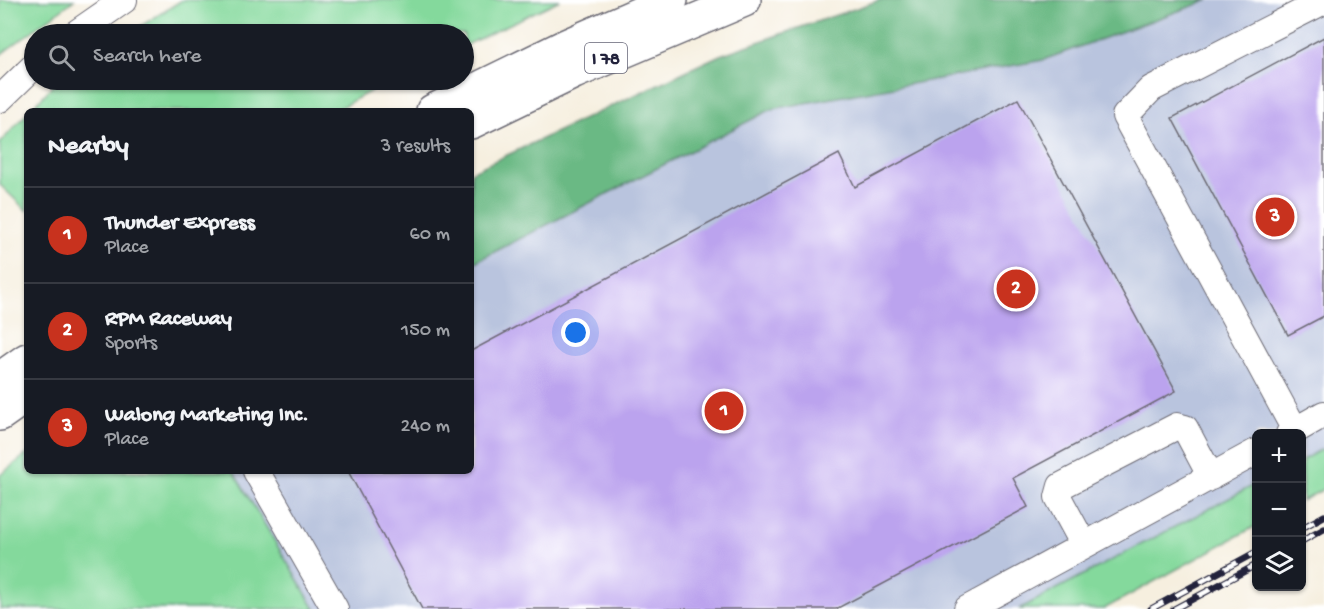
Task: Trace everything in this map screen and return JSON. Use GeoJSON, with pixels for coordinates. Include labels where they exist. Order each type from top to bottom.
{"type":"FeatureCollection","features":[{"type":"Feature","properties":{"kind":"highway","name":"I 78"},"geometry":{"type":"LineString","coordinates":[[439,108],[567,45],[672,0]]}},
{"type":"Feature","properties":{"kind":"highway","name":"I 78"},"geometry":{"type":"LineString","coordinates":[[474,121],[574,72],[744,0]]}},
{"type":"Feature","properties":{"kind":"highway"},"geometry":{"type":"LineString","coordinates":[[0,379],[24,362]]}},
{"type":"Feature","properties":{"kind":"highway"},"geometry":{"type":"LineString","coordinates":[[0,414],[24,397]]}},
{"type":"Feature","properties":{"kind":"street"},"geometry":{"type":"LineString","coordinates":[[89,24],[124,0]]}},
{"type":"Feature","properties":{"kind":"street"},"geometry":{"type":"LineString","coordinates":[[1290,429],[1125,116],[1151,90],[1324,1]]}},
{"type":"Feature","properties":{"kind":"street"},"geometry":{"type":"LineString","coordinates":[[0,99],[24,76]]}},
{"type":"Feature","properties":{"kind":"street"},"geometry":{"type":"LineString","coordinates":[[1297,429],[1324,414]]}},
{"type":"Feature","properties":{"kind":"street"},"geometry":{"type":"LineString","coordinates":[[1084,545],[1058,497],[1061,486],[1177,426],[1185,428],[1211,477]]}},
{"type":"Feature","properties":{"kind":"street"},"geometry":{"type":"LineString","coordinates":[[967,609],[1252,455]]}},
{"type":"Feature","properties":{"kind":"street"},"geometry":{"type":"LineString","coordinates":[[258,474],[335,609]]}},
{"type":"Feature","properties":{"kind":"shaded area"},"geometry":{"type":"Polygon","coordinates":[[[1209,0],[1324,0],[1324,448],[1306,458],[1306,429],[1252,429],[1252,486],[1019,609],[315,609],[235,474],[474,474],[474,262],[772,109],[1043,60],[1209,0]]]}},
{"type":"Feature","properties":{"kind":"green space"},"geometry":{"type":"Polygon","coordinates":[[[0,0],[74,0],[42,24],[24,24],[24,37],[0,55],[0,0]]]}},
{"type":"Feature","properties":{"kind":"green space"},"geometry":{"type":"Polygon","coordinates":[[[182,0],[560,0],[474,41],[474,24],[144,24],[182,0]]]}},
{"type":"Feature","properties":{"kind":"green space"},"geometry":{"type":"Polygon","coordinates":[[[880,0],[1209,0],[1043,60],[772,109],[474,262],[474,171],[720,55],[880,0]]]}},
{"type":"Feature","properties":{"kind":"green space"},"geometry":{"type":"Polygon","coordinates":[[[49,90],[373,90],[340,108],[32,108],[49,90]]]}},
{"type":"Feature","properties":{"kind":"green space"},"geometry":{"type":"Polygon","coordinates":[[[24,116],[24,208],[0,185],[0,143],[24,116]]]}},
{"type":"Feature","properties":{"kind":"green space"},"geometry":{"type":"Polygon","coordinates":[[[1324,448],[1324,489],[1306,499],[1306,483],[1306,458],[1324,448]]]}},
{"type":"Feature","properties":{"kind":"green space"},"geometry":{"type":"Polygon","coordinates":[[[24,456],[24,474],[235,474],[315,609],[0,609],[0,475],[24,456]]]}},
{"type":"Feature","properties":{"kind":"green space"},"geometry":{"type":"Polygon","coordinates":[[[1252,486],[1252,528],[1104,609],[1019,609],[1252,486]]]}},
{"type":"Feature","properties":{"kind":"building"},"geometry":{"type":"Polygon","coordinates":[[[1324,37],[1324,316],[1288,335],[1172,118],[1324,37]]]}},
{"type":"Feature","properties":{"kind":"building"},"geometry":{"type":"Polygon","coordinates":[[[1018,99],[1176,391],[1013,478],[1028,507],[836,609],[422,609],[350,474],[474,474],[474,349],[839,154],[855,187],[1018,99]]]}},
{"type":"Feature","properties":{"kind":"railway"},"geometry":{"type":"LineString","coordinates":[[1306,526],[1324,516]]}},
{"type":"Feature","properties":{"kind":"railway"},"geometry":{"type":"LineString","coordinates":[[1306,539],[1324,529]]}},
{"type":"Feature","properties":{"kind":"railway"},"geometry":{"type":"LineString","coordinates":[[1151,609],[1252,554]]}},
{"type":"Feature","properties":{"kind":"railway"},"geometry":{"type":"LineString","coordinates":[[1174,609],[1252,567]]}},
{"type":"Feature","properties":{"kind":"place","name":"Walong Marketing Inc."},"geometry":{"type":"Point","coordinates":[1275,217]}},
{"type":"Feature","properties":{"kind":"place","name":"RPM Raceway"},"geometry":{"type":"Point","coordinates":[1016,289]}},
{"type":"Feature","properties":{"kind":"place","name":"Thunder Express"},"geometry":{"type":"Point","coordinates":[724,411]}}]}
